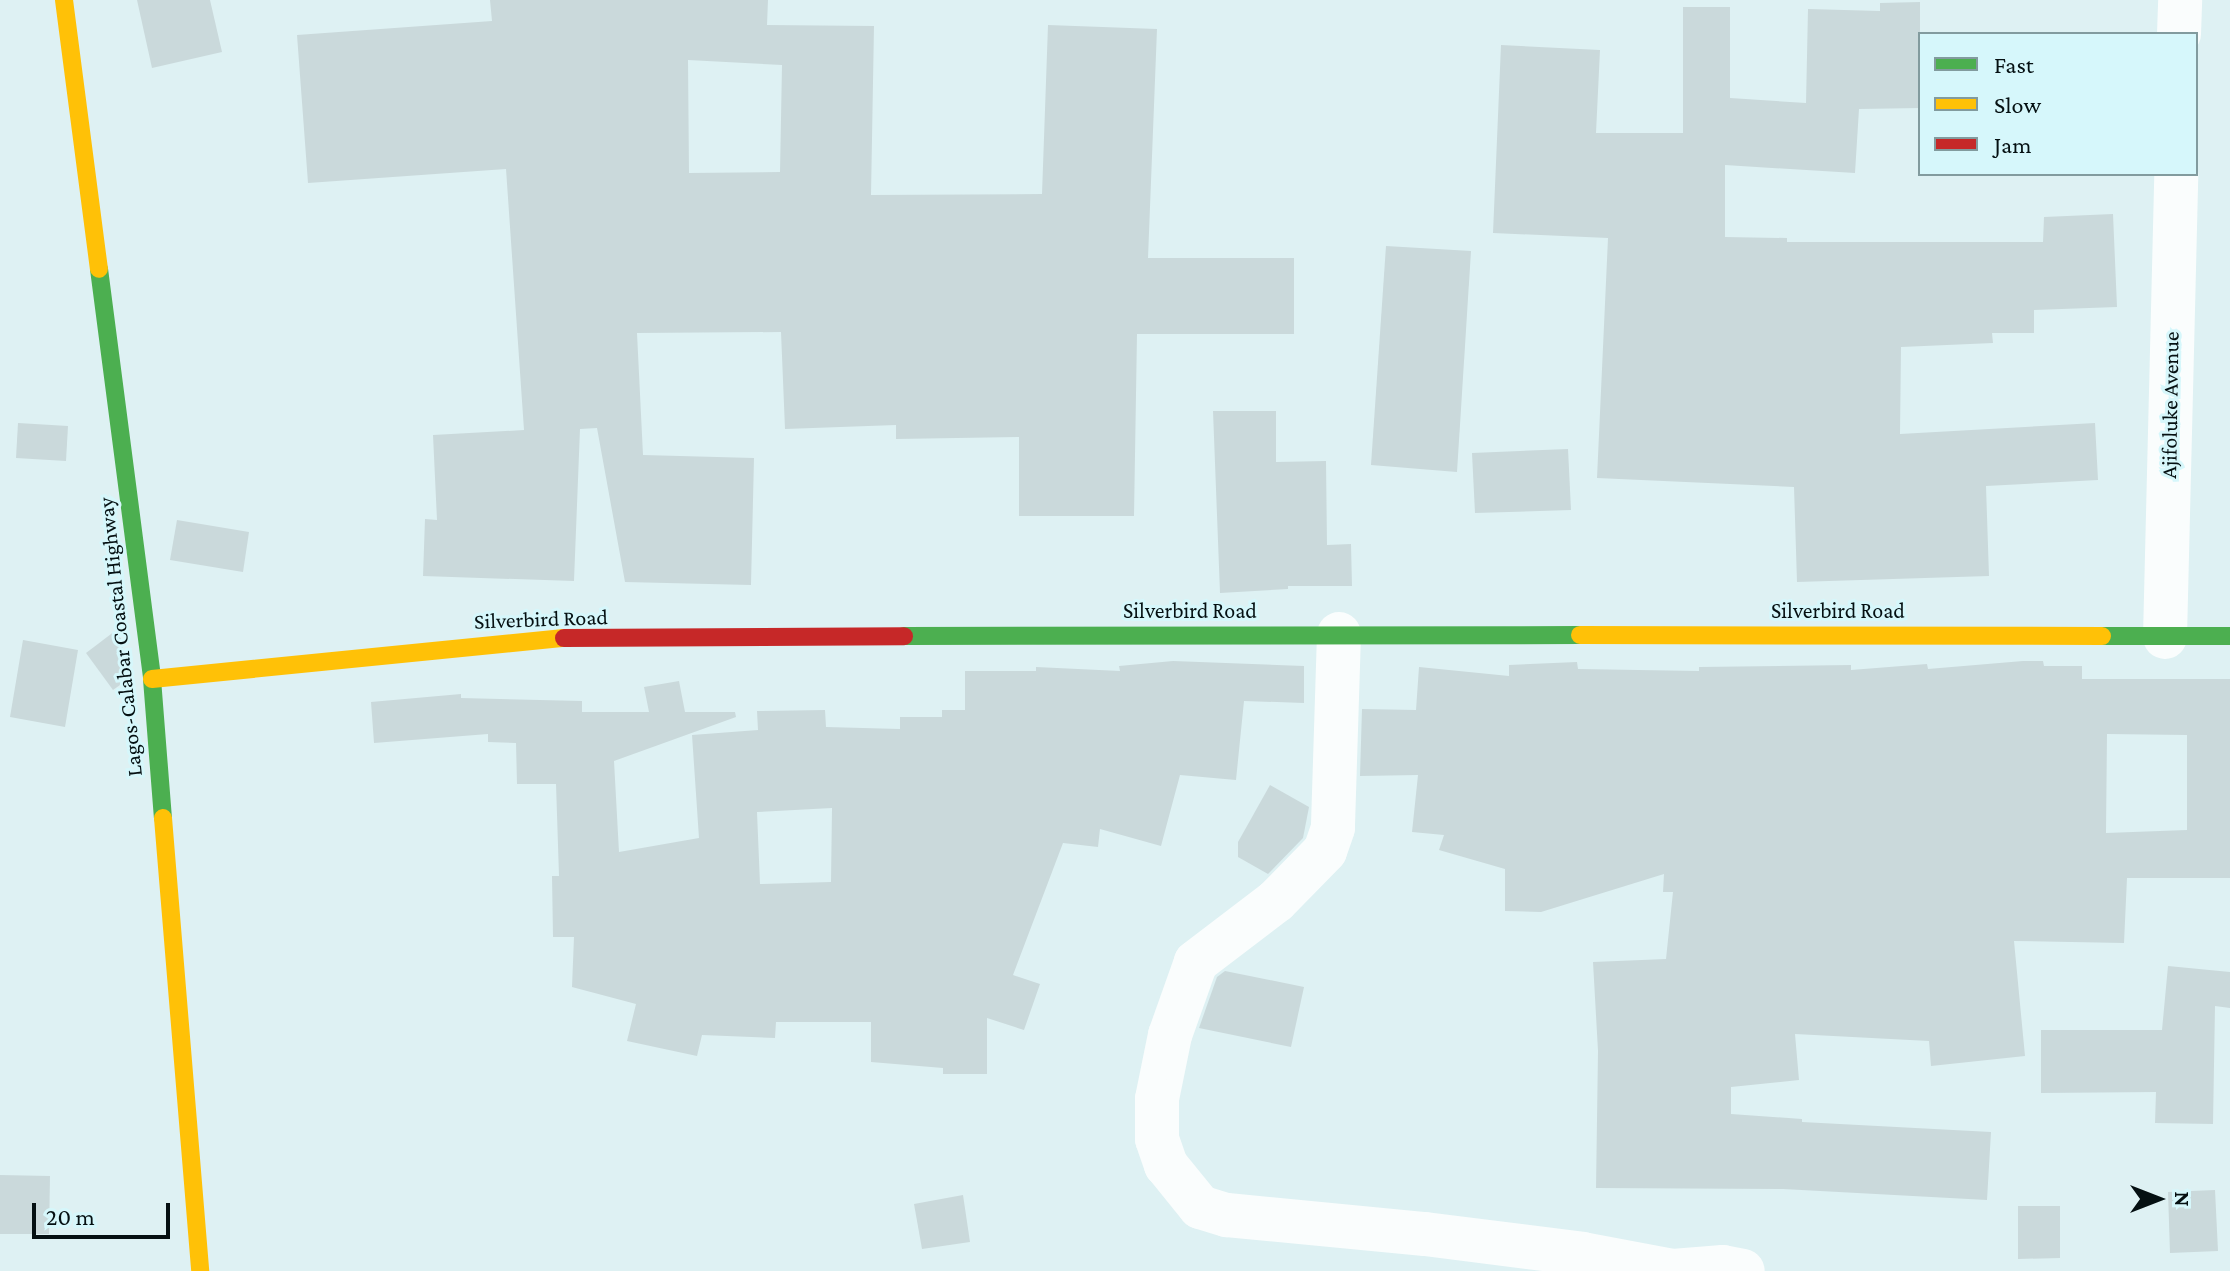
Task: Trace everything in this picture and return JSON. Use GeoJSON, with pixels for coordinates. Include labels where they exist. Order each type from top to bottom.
{"type":"FeatureCollection","features":[{"type":"Feature","properties":{"kind":"main road","name":"Lagos-Calabar Coastal Highway"},"geometry":{"type":"LineString","coordinates":[[64,0],[152,679],[200,1271]]}},
{"type":"Feature","properties":{"kind":"main road","name":"Silverbird Road"},"geometry":{"type":"LineString","coordinates":[[152,679],[541,638],[1339,634],[2230,636]]}},
{"type":"Feature","properties":{"kind":"street"},"geometry":{"type":"LineString","coordinates":[[2179,32],[2180,0]]}},
{"type":"Feature","properties":{"kind":"street","name":"Ajifoluke Avenue"},"geometry":{"type":"LineString","coordinates":[[2165,637],[2176,176]]}},
{"type":"Feature","properties":{"kind":"street"},"geometry":{"type":"LineString","coordinates":[[1339,634],[1333,828],[1325,851],[1276,901],[1196,962],[1170,1035],[1157,1099],[1157,1139],[1166,1165],[1200,1207],[1227,1215],[1504,1244],[1673,1271],[1729,1270]]}},
{"type":"Feature","properties":{"kind":"building"},"geometry":{"type":"Polygon","coordinates":[[[137,0],[210,0],[222,52],[152,68],[137,0]]]}},
{"type":"Feature","properties":{"kind":"building"},"geometry":{"type":"Polygon","coordinates":[[[490,0],[768,0],[767,25],[874,26],[871,195],[1042,194],[1048,25],[1157,29],[1148,258],[1294,258],[1294,334],[1137,334],[1134,516],[1019,516],[1019,437],[896,439],[896,425],[785,429],[781,332],[637,333],[643,455],[754,458],[751,585],[625,582],[597,428],[580,429],[574,581],[423,576],[425,519],[437,520],[433,435],[524,430],[506,169],[308,183],[297,35],[492,21],[490,0]],[[688,60],[689,173],[780,172],[782,65],[688,60]]]}},
{"type":"Feature","properties":{"kind":"building"},"geometry":{"type":"Polygon","coordinates":[[[1920,2],[1918,108],[1859,109],[1855,173],[1725,165],[1725,237],[1787,238],[1787,242],[2043,242],[2044,217],[2113,214],[2117,307],[2034,310],[2034,333],[1992,333],[1993,343],[1901,347],[1900,434],[2095,423],[2098,480],[1986,486],[1989,576],[1797,582],[1794,487],[1597,478],[1608,238],[1493,233],[1501,45],[1600,50],[1596,133],[1683,133],[1683,7],[1730,7],[1730,98],[1806,103],[1808,9],[1880,11],[1880,3],[1920,2]]]}},
{"type":"Feature","properties":{"kind":"building"},"geometry":{"type":"Polygon","coordinates":[[[1386,246],[1471,251],[1457,472],[1371,465],[1386,246]]]}},
{"type":"Feature","properties":{"kind":"building"},"geometry":{"type":"Polygon","coordinates":[[[1213,411],[1276,411],[1276,462],[1326,461],[1327,545],[1351,544],[1352,586],[1288,586],[1288,589],[1220,593],[1213,411]]]}},
{"type":"Feature","properties":{"kind":"building"},"geometry":{"type":"Polygon","coordinates":[[[18,423],[68,426],[66,461],[16,458],[18,423]]]}},
{"type":"Feature","properties":{"kind":"building"},"geometry":{"type":"Polygon","coordinates":[[[1568,449],[1571,510],[1475,513],[1472,453],[1568,449]]]}},
{"type":"Feature","properties":{"kind":"building"},"geometry":{"type":"Polygon","coordinates":[[[177,520],[249,532],[243,572],[170,560],[177,520]]]}},
{"type":"Feature","properties":{"kind":"building"},"geometry":{"type":"Polygon","coordinates":[[[115,631],[122,640],[127,680],[113,690],[86,653],[115,631]]]}},
{"type":"Feature","properties":{"kind":"building"},"geometry":{"type":"Polygon","coordinates":[[[23,640],[78,650],[65,727],[10,717],[23,640]]]}},
{"type":"Feature","properties":{"kind":"building"},"geometry":{"type":"Polygon","coordinates":[[[1173,661],[1304,666],[1304,703],[1244,701],[1236,780],[1180,775],[1161,846],[1100,829],[1098,847],[1063,843],[1013,975],[1040,984],[1024,1030],[987,1018],[987,1074],[943,1074],[943,1068],[871,1062],[871,1022],[776,1022],[775,1038],[702,1035],[697,1056],[627,1041],[636,1004],[572,987],[574,937],[553,937],[552,876],[559,876],[556,784],[517,784],[516,743],[488,742],[488,734],[374,743],[371,702],[461,694],[461,698],[582,701],[582,712],[649,712],[644,687],[679,681],[685,712],[735,712],[736,717],[614,761],[619,852],[699,838],[692,735],[758,730],[757,711],[825,710],[826,727],[900,729],[900,717],[942,717],[942,710],[965,710],[965,671],[1036,671],[1036,667],[1120,671],[1119,666],[1173,661]],[[832,808],[757,812],[760,884],[831,882],[832,808]]]}},
{"type":"Feature","properties":{"kind":"building"},"geometry":{"type":"Polygon","coordinates":[[[2043,661],[2044,666],[2082,666],[2082,679],[2230,679],[2230,878],[2127,878],[2124,943],[2014,941],[2025,1056],[1931,1066],[1929,1041],[1795,1034],[1799,1080],[1731,1087],[1731,1114],[1802,1119],[1802,1122],[1991,1132],[1987,1200],[1783,1189],[1596,1188],[1598,1051],[1593,962],[1666,959],[1673,892],[1663,892],[1664,874],[1541,912],[1505,911],[1505,869],[1439,850],[1444,835],[1412,832],[1418,775],[1360,776],[1362,709],[1416,710],[1419,667],[1509,676],[1509,665],[1577,662],[1578,669],[1699,671],[1699,667],[1851,665],[1851,670],[1927,664],[1928,669],[2043,661]],[[2107,734],[2106,833],[2187,830],[2187,735],[2107,734]]]}},
{"type":"Feature","properties":{"kind":"building"},"geometry":{"type":"Polygon","coordinates":[[[1270,785],[1309,807],[1303,838],[1268,874],[1238,857],[1238,842],[1270,785]]]}},
{"type":"Feature","properties":{"kind":"building"},"geometry":{"type":"Polygon","coordinates":[[[2168,966],[2230,972],[2230,1008],[2215,1006],[2213,1124],[2155,1123],[2156,1092],[2041,1093],[2041,1030],[2162,1030],[2168,966]]]}},
{"type":"Feature","properties":{"kind":"building"},"geometry":{"type":"Polygon","coordinates":[[[1225,971],[1304,987],[1291,1047],[1199,1028],[1217,977],[1225,971]]]}},
{"type":"Feature","properties":{"kind":"building"},"geometry":{"type":"Polygon","coordinates":[[[0,1175],[50,1176],[49,1234],[0,1234],[0,1175]]]}},
{"type":"Feature","properties":{"kind":"building"},"geometry":{"type":"Polygon","coordinates":[[[2215,1190],[2218,1251],[2170,1253],[2168,1192],[2215,1190]]]}},
{"type":"Feature","properties":{"kind":"building"},"geometry":{"type":"Polygon","coordinates":[[[963,1195],[970,1242],[922,1249],[914,1204],[963,1195]]]}},
{"type":"Feature","properties":{"kind":"building"},"geometry":{"type":"Polygon","coordinates":[[[2018,1206],[2060,1206],[2060,1258],[2018,1259],[2018,1206]]]}},
{"type":"Feature","properties":{"kind":"traffic: fast"},"geometry":{"type":"LineString","coordinates":[[99,269],[152,679],[163,818]]}},
{"type":"Feature","properties":{"kind":"traffic: fast"},"geometry":{"type":"LineString","coordinates":[[904,636],[1580,635]]}},
{"type":"Feature","properties":{"kind":"traffic: fast"},"geometry":{"type":"LineString","coordinates":[[2102,636],[2230,636]]}},
{"type":"Feature","properties":{"kind":"traffic: slow"},"geometry":{"type":"LineString","coordinates":[[64,0],[99,269]]}},
{"type":"Feature","properties":{"kind":"traffic: slow"},"geometry":{"type":"LineString","coordinates":[[1580,635],[2102,636]]}},
{"type":"Feature","properties":{"kind":"traffic: slow"},"geometry":{"type":"LineString","coordinates":[[152,679],[564,638]]}},
{"type":"Feature","properties":{"kind":"traffic: slow"},"geometry":{"type":"LineString","coordinates":[[163,818],[200,1271]]}},
{"type":"Feature","properties":{"kind":"traffic: jam"},"geometry":{"type":"LineString","coordinates":[[564,638],[904,636]]}}]}
